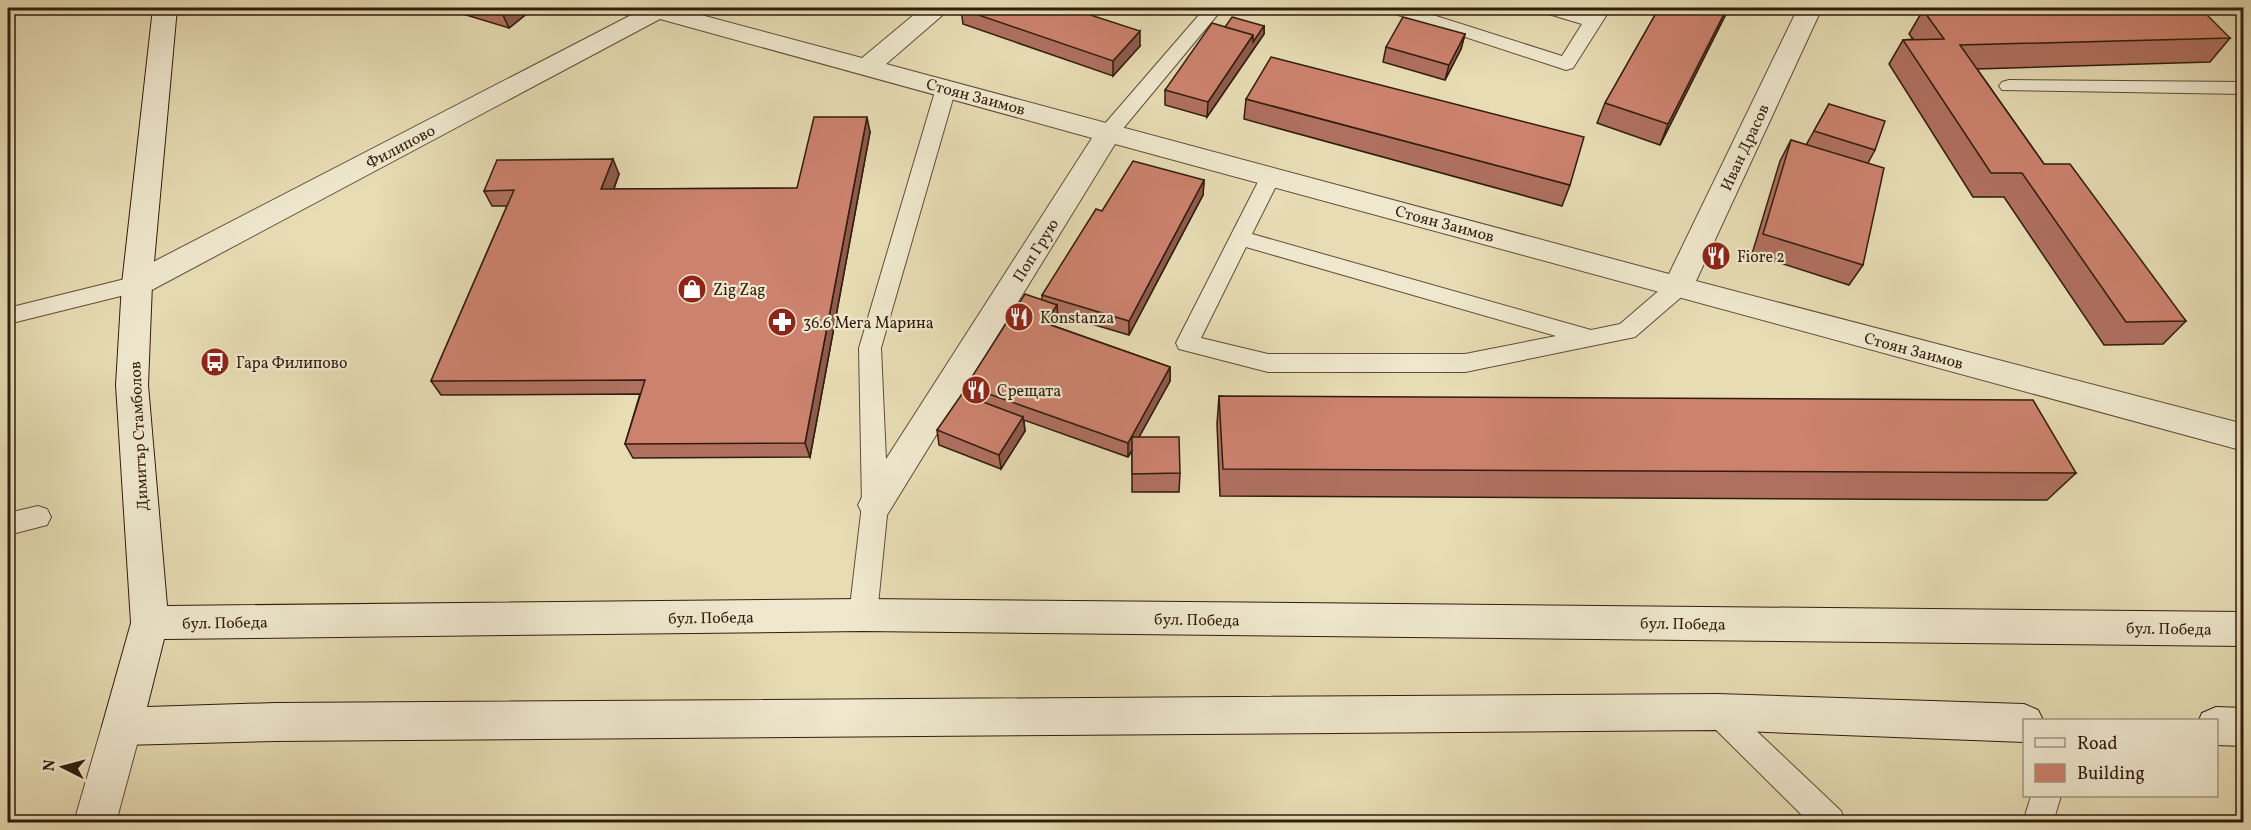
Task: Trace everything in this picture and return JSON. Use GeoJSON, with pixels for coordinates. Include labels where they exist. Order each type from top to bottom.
{"type":"FeatureCollection","features":[{"type":"Feature","properties":{"kind":"main road","name":"Димитър Стамболов"},"geometry":{"type":"LineString","coordinates":[[95,822],[150,623],[132,385],[137,284],[165,8]]}},
{"type":"Feature","properties":{"kind":"main road","name":"Филипово"},"geometry":{"type":"LineString","coordinates":[[137,284],[656,8]]}},
{"type":"Feature","properties":{"kind":"main road","name":"Стоян Заимов"},"geometry":{"type":"LineString","coordinates":[[656,8],[1678,287],[2244,438]]}},
{"type":"Feature","properties":{"kind":"main road"},"geometry":{"type":"LineString","coordinates":[[867,67],[936,8]]}},
{"type":"Feature","properties":{"kind":"main road","name":"Иван Драсов"},"geometry":{"type":"LineString","coordinates":[[1678,287],[1810,8]]}},
{"type":"Feature","properties":{"kind":"main road","name":"Поп Грую"},"geometry":{"type":"LineString","coordinates":[[874,505],[1109,132]]}},
{"type":"Feature","properties":{"kind":"main road","name":"бул. Победа"},"geometry":{"type":"LineString","coordinates":[[150,623],[862,615],[2244,628]]}},
{"type":"Feature","properties":{"kind":"main road"},"geometry":{"type":"LineString","coordinates":[[122,726],[288,722],[1717,712],[2023,723]]}},
{"type":"Feature","properties":{"kind":"main road"},"geometry":{"type":"LineString","coordinates":[[2218,726],[2244,727]]}},
{"type":"Feature","properties":{"kind":"lane","name":"Поп Грую"},"geometry":{"type":"LineString","coordinates":[[1109,132],[1214,8]]}},
{"type":"Feature","properties":{"kind":"lane"},"geometry":{"type":"LineString","coordinates":[[1395,8],[1566,64],[1597,15],[1548,8]]}},
{"type":"Feature","properties":{"kind":"lane"},"geometry":{"type":"LineString","coordinates":[[2010,86],[2244,88]]}},
{"type":"Feature","properties":{"kind":"lane"},"geometry":{"type":"LineString","coordinates":[[862,615],[874,505],[870,348],[946,88]]}},
{"type":"Feature","properties":{"kind":"lane"},"geometry":{"type":"LineString","coordinates":[[1271,176],[1187,343],[1268,363],[1465,363],[1627,331],[1678,287]]}},
{"type":"Feature","properties":{"kind":"lane"},"geometry":{"type":"LineString","coordinates":[[1240,238],[1591,339]]}},
{"type":"Feature","properties":{"kind":"lane"},"geometry":{"type":"LineString","coordinates":[[8,316],[137,284]]}},
{"type":"Feature","properties":{"kind":"lane"},"geometry":{"type":"LineString","coordinates":[[8,524],[38,517]]}},
{"type":"Feature","properties":{"kind":"lane"},"geometry":{"type":"LineString","coordinates":[[1717,712],[1830,822]]}},
{"type":"Feature","properties":{"kind":"lane"},"geometry":{"type":"LineString","coordinates":[[2038,822],[2045,797]]}},
{"type":"Feature","properties":{"kind":"building"},"geometry":{"type":"Polygon","coordinates":[[[484,8],[509,8],[502,13],[484,8]]]}},
{"type":"Feature","properties":{"kind":"building"},"geometry":{"type":"Polygon","coordinates":[[[962,8],[1069,8],[1140,31],[1113,61],[962,8]]]}},
{"type":"Feature","properties":{"kind":"building"},"geometry":{"type":"Polygon","coordinates":[[[1659,8],[1727,8],[1668,124],[1605,103],[1659,8]]]}},
{"type":"Feature","properties":{"kind":"building"},"geometry":{"type":"Polygon","coordinates":[[[2200,8],[2230,38],[1960,45],[2044,164],[2070,164],[2186,321],[2126,322],[2022,173],[1991,173],[1903,40],[1944,39],[1923,10],[2200,8]]]}},
{"type":"Feature","properties":{"kind":"building"},"geometry":{"type":"Polygon","coordinates":[[[1232,17],[1264,26],[1253,42],[1253,35],[1225,27],[1232,17]]]}},
{"type":"Feature","properties":{"kind":"building"},"geometry":{"type":"Polygon","coordinates":[[[1403,17],[1465,34],[1449,65],[1386,47],[1403,17]]]}},
{"type":"Feature","properties":{"kind":"building"},"geometry":{"type":"Polygon","coordinates":[[[1212,23],[1253,35],[1208,102],[1165,90],[1212,23]]]}},
{"type":"Feature","properties":{"kind":"building"},"geometry":{"type":"Polygon","coordinates":[[[1271,57],[1584,137],[1570,185],[1246,99],[1271,57]]]}},
{"type":"Feature","properties":{"kind":"building"},"geometry":{"type":"Polygon","coordinates":[[[1829,104],[1885,121],[1875,150],[1814,131],[1829,104]]]}},
{"type":"Feature","properties":{"kind":"building"},"geometry":{"type":"Polygon","coordinates":[[[814,117],[867,117],[805,443],[625,444],[645,380],[431,381],[514,190],[484,191],[497,160],[613,159],[601,189],[797,188],[814,117]]]}},
{"type":"Feature","properties":{"kind":"building"},"geometry":{"type":"Polygon","coordinates":[[[1791,140],[1884,168],[1863,265],[1763,234],[1791,140]]]}},
{"type":"Feature","properties":{"kind":"building"},"geometry":{"type":"Polygon","coordinates":[[[1133,161],[1204,180],[1129,321],[1042,295],[1096,209],[1102,211],[1133,161]]]}},
{"type":"Feature","properties":{"kind":"building"},"geometry":{"type":"Polygon","coordinates":[[[1025,294],[1057,305],[1045,323],[1170,367],[1128,443],[966,386],[1025,294]]]}},
{"type":"Feature","properties":{"kind":"building"},"geometry":{"type":"Polygon","coordinates":[[[962,394],[1023,417],[999,455],[937,430],[962,394]]]}},
{"type":"Feature","properties":{"kind":"building"},"geometry":{"type":"Polygon","coordinates":[[[1219,396],[2033,400],[2076,473],[1223,469],[1219,396]]]}},
{"type":"Feature","properties":{"kind":"building"},"geometry":{"type":"Polygon","coordinates":[[[1132,437],[1179,437],[1180,473],[1132,474],[1132,437]]]}},
{"type":"Feature","properties":{"kind":"place","name":"Fiore 2"},"geometry":{"type":"Point","coordinates":[1716,256]}},
{"type":"Feature","properties":{"kind":"place","name":"Zig Zag"},"geometry":{"type":"Point","coordinates":[692,289]}},
{"type":"Feature","properties":{"kind":"place","name":"Konstanza"},"geometry":{"type":"Point","coordinates":[1019,317]}},
{"type":"Feature","properties":{"kind":"place","name":"36.6 Мега Марина"},"geometry":{"type":"Point","coordinates":[782,322]}},
{"type":"Feature","properties":{"kind":"place","name":"Гара Филипово"},"geometry":{"type":"Point","coordinates":[215,362]}},
{"type":"Feature","properties":{"kind":"place","name":"Срещата"},"geometry":{"type":"Point","coordinates":[976,390]}}]}
